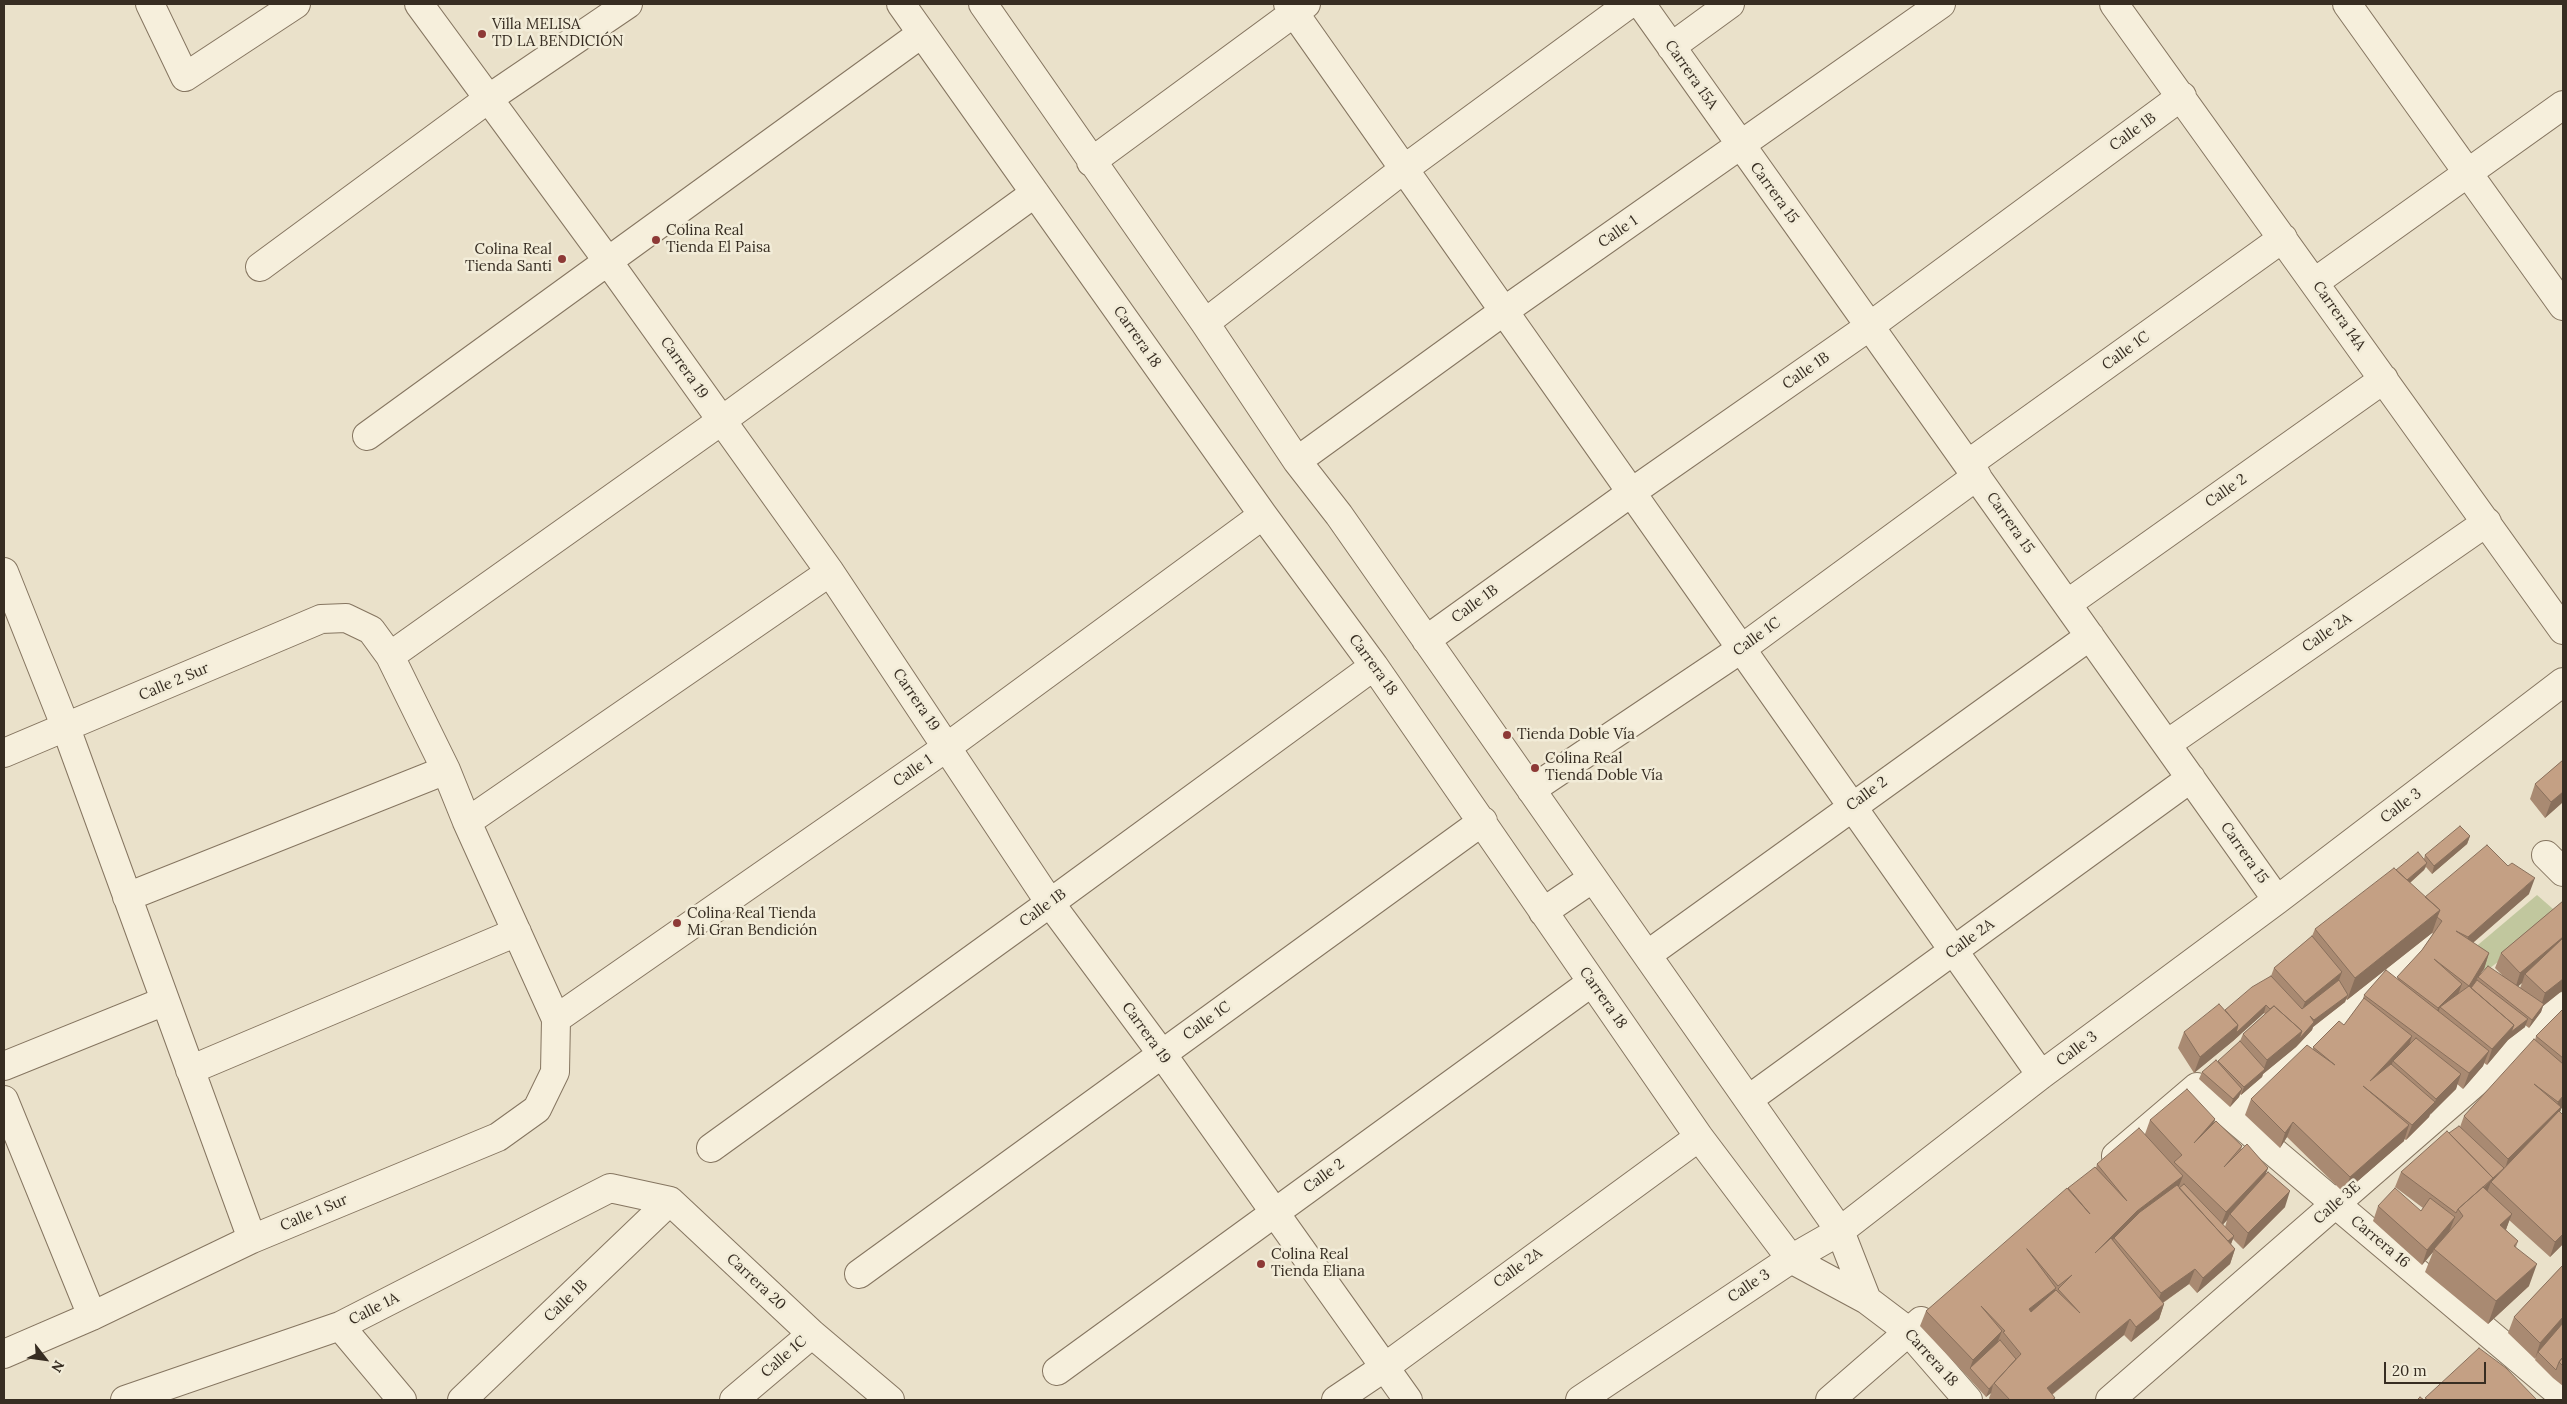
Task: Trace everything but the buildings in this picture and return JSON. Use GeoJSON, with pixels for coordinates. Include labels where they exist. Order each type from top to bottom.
{"type":"FeatureCollection","features":[{"type":"Feature","properties":{"kind":"street"},"geometry":{"type":"LineString","coordinates":[[150,4],[184,77],[296,4]]}},
{"type":"Feature","properties":{"kind":"street","name":"Carrera 19"},"geometry":{"type":"LineString","coordinates":[[419,4],[607,260],[830,572],[1050,904],[1162,1054],[1273,1213],[1408,1400]]}},
{"type":"Feature","properties":{"kind":"street"},"geometry":{"type":"LineString","coordinates":[[260,267],[488,99],[628,4]]}},
{"type":"Feature","properties":{"kind":"street","name":"Carrera 18"},"geometry":{"type":"LineString","coordinates":[[901,4],[1263,515],[1374,666],[1483,821],[1543,912],[1699,1137],[1790,1259],[1867,1300],[1908,1331],[1968,1400]]}},
{"type":"Feature","properties":{"kind":"street"},"geometry":{"type":"LineString","coordinates":[[983,4],[1205,323],[1297,461],[1339,515],[1840,1231],[1867,1300]]}},
{"type":"Feature","properties":{"kind":"street"},"geometry":{"type":"LineString","coordinates":[[1205,323],[1404,169],[1629,4]]}},
{"type":"Feature","properties":{"kind":"street","name":"Carrera 15A"},"geometry":{"type":"LineString","coordinates":[[1641,4],[1741,146]]}},
{"type":"Feature","properties":{"kind":"street"},"geometry":{"type":"LineString","coordinates":[[1671,47],[1730,4]]}},
{"type":"Feature","properties":{"kind":"street","name":"Calle 1"},"geometry":{"type":"LineString","coordinates":[[1297,461],[1504,311],[1941,4]]}},
{"type":"Feature","properties":{"kind":"street","name":"Carrera 14A"},"geometry":{"type":"LineString","coordinates":[[2114,4],[2182,96],[2563,630]]}},
{"type":"Feature","properties":{"kind":"street"},"geometry":{"type":"LineString","coordinates":[[2347,4],[2563,306]]}},
{"type":"Feature","properties":{"kind":"street"},"geometry":{"type":"LineString","coordinates":[[1092,162],[1296,6],[1404,169],[2041,1075]]}},
{"type":"Feature","properties":{"kind":"street"},"geometry":{"type":"LineString","coordinates":[[367,436],[921,34]]}},
{"type":"Feature","properties":{"kind":"street","name":"Calle 1B"},"geometry":{"type":"LineString","coordinates":[[1426,640],[1632,492],[1870,326],[2182,96]]}},
{"type":"Feature","properties":{"kind":"street"},"geometry":{"type":"LineString","coordinates":[[2315,282],[2563,105]]}},
{"type":"Feature","properties":{"kind":"street","name":"Carrera 15"},"geometry":{"type":"LineString","coordinates":[[1741,146],[2277,900]]}},
{"type":"Feature","properties":{"kind":"street"},"geometry":{"type":"LineString","coordinates":[[556,1019],[467,822],[446,770],[390,656],[721,421],[1035,193]]}},
{"type":"Feature","properties":{"kind":"street","name":"Calle 1C"},"geometry":{"type":"LineString","coordinates":[[1531,790],[1742,649],[1972,470],[2283,238]]}},
{"type":"Feature","properties":{"kind":"street","name":"Calle 2"},"geometry":{"type":"LineString","coordinates":[[2068,604],[2384,379]]}},
{"type":"Feature","properties":{"kind":"street","name":"Calle 1"},"geometry":{"type":"LineString","coordinates":[[556,1019],[947,747],[1263,515]]}},
{"type":"Feature","properties":{"kind":"street","name":"Calle 2A"},"geometry":{"type":"LineString","coordinates":[[2167,744],[2487,522]]}},
{"type":"Feature","properties":{"kind":"street"},"geometry":{"type":"LineString","coordinates":[[4,572],[66,728],[252,1239]]}},
{"type":"Feature","properties":{"kind":"street"},"geometry":{"type":"LineString","coordinates":[[467,822],[830,572]]}},
{"type":"Feature","properties":{"kind":"street","name":"Calle 2 Sur"},"geometry":{"type":"LineString","coordinates":[[4,753],[321,619],[346,618],[371,630],[390,656]]}},
{"type":"Feature","properties":{"kind":"street","name":"Calle 2"},"geometry":{"type":"LineString","coordinates":[[1647,955],[1852,805],[2090,636]]}},
{"type":"Feature","properties":{"kind":"street","name":"Calle 1B"},"geometry":{"type":"LineString","coordinates":[[711,1148],[1050,904],[1374,666]]}},
{"type":"Feature","properties":{"kind":"street","name":"Calle 3"},"geometry":{"type":"LineString","coordinates":[[1580,1400],[1790,1259],[1840,1231],[2041,1075],[2277,900],[2563,682]]}},
{"type":"Feature","properties":{"kind":"street"},"geometry":{"type":"LineString","coordinates":[[127,897],[446,770]]}},
{"type":"Feature","properties":{"kind":"street","name":"Calle 2A"},"geometry":{"type":"LineString","coordinates":[[1749,1099],[2191,778]]}},
{"type":"Feature","properties":{"kind":"street","name":"Calle 1C"},"geometry":{"type":"LineString","coordinates":[[859,1274],[1483,821]]}},
{"type":"Feature","properties":{"kind":"street"},"geometry":{"type":"LineString","coordinates":[[1543,912],[1593,878]]}},
{"type":"Feature","properties":{"kind":"street"},"geometry":{"type":"LineString","coordinates":[[190,1070],[517,932]]}},
{"type":"Feature","properties":{"kind":"street"},"geometry":{"type":"LineString","coordinates":[[2233,1117],[2425,942]]}},
{"type":"Feature","properties":{"kind":"street","name":"Calle 2"},"geometry":{"type":"LineString","coordinates":[[1056,1371],[1592,982]]}},
{"type":"Feature","properties":{"kind":"street"},"geometry":{"type":"LineString","coordinates":[[4,1066],[165,1001]]}},
{"type":"Feature","properties":{"kind":"street","name":"Calle 3E"},"geometry":{"type":"LineString","coordinates":[[2110,1400],[2563,1006]]}},
{"type":"Feature","properties":{"kind":"street","name":"Calle 1 Sur"},"geometry":{"type":"LineString","coordinates":[[4,1354],[92,1316],[252,1239],[498,1137],[537,1109],[555,1072],[556,1019]]}},
{"type":"Feature","properties":{"kind":"street","name":"Carrera 16"},"geometry":{"type":"LineString","coordinates":[[2094,1174],[2197,1087],[2563,1396]]}},
{"type":"Feature","properties":{"kind":"street"},"geometry":{"type":"LineString","coordinates":[[4,1100],[14,1151],[92,1316]]}},
{"type":"Feature","properties":{"kind":"street","name":"Calle 2A"},"geometry":{"type":"LineString","coordinates":[[1336,1400],[1386,1367],[1699,1137]]}},
{"type":"Feature","properties":{"kind":"street","name":"Calle 1A"},"geometry":{"type":"LineString","coordinates":[[126,1400],[340,1326],[610,1188],[670,1201]]}},
{"type":"Feature","properties":{"kind":"street","name":"Calle 1B"},"geometry":{"type":"LineString","coordinates":[[462,1400],[670,1201]]}},
{"type":"Feature","properties":{"kind":"street","name":"Carrera 20"},"geometry":{"type":"LineString","coordinates":[[670,1201],[812,1334],[890,1400]]}},
{"type":"Feature","properties":{"kind":"street"},"geometry":{"type":"LineString","coordinates":[[1830,1400],[1938,1306]]}},
{"type":"Feature","properties":{"kind":"street"},"geometry":{"type":"LineString","coordinates":[[340,1326],[402,1400]]}},
{"type":"Feature","properties":{"kind":"street","name":"Calle 1C"},"geometry":{"type":"LineString","coordinates":[[734,1400],[812,1334]]}},
{"type":"Feature","properties":{"kind":"street"},"geometry":{"type":"LineString","coordinates":[[2474,1358],[2495,1339]]}},
{"type":"Feature","properties":{"kind":"green space"},"geometry":{"type":"Polygon","coordinates":[[[2537,895],[2560,915],[2486,971],[2466,955],[2537,895]]]}},
{"type":"Feature","properties":{"kind":"place","name":"Villa MELISA TD LA BENDICIÓN"},"geometry":{"type":"Point","coordinates":[482,34]}},
{"type":"Feature","properties":{"kind":"place","name":"Colina Real Tienda El Paisa"},"geometry":{"type":"Point","coordinates":[656,240]}},
{"type":"Feature","properties":{"kind":"place","name":"Colina Real Tienda Santi"},"geometry":{"type":"Point","coordinates":[562,259]}},
{"type":"Feature","properties":{"kind":"place","name":"Tienda Doble Vía"},"geometry":{"type":"Point","coordinates":[1507,735]}},
{"type":"Feature","properties":{"kind":"place","name":"Colina Real Tienda Doble Vía"},"geometry":{"type":"Point","coordinates":[1535,768]}},
{"type":"Feature","properties":{"kind":"place","name":"Colina Real Tienda Mi Gran Bendición"},"geometry":{"type":"Point","coordinates":[677,923]}},
{"type":"Feature","properties":{"kind":"place","name":"Colina Real Tienda Eliana"},"geometry":{"type":"Point","coordinates":[1261,1264]}}]}
